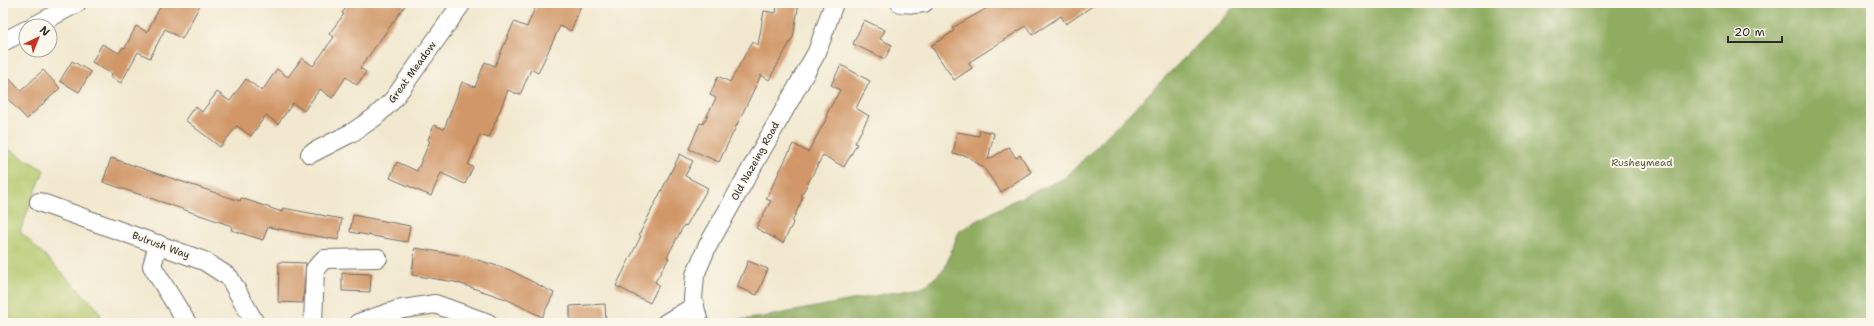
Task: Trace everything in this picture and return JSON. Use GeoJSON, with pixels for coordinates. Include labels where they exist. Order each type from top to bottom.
{"type":"FeatureCollection","features":[{"type":"Feature","properties":{"kind":"street"},"geometry":{"type":"LineString","coordinates":[[49,18],[77,3]]}},
{"type":"Feature","properties":{"kind":"street","name":"Great Meadow"},"geometry":{"type":"LineString","coordinates":[[310,154],[353,132],[375,117],[393,100],[462,3]]}},
{"type":"Feature","properties":{"kind":"street","name":"Old Nazeing Road"},"geometry":{"type":"LineString","coordinates":[[697,314],[693,299],[696,275],[707,247],[817,52],[834,3]]}},
{"type":"Feature","properties":{"kind":"street"},"geometry":{"type":"LineString","coordinates":[[900,3],[924,3]]}},
{"type":"Feature","properties":{"kind":"street"},"geometry":{"type":"LineString","coordinates":[[3,42],[18,34]]}},
{"type":"Feature","properties":{"kind":"street","name":"Bulrush Way"},"geometry":{"type":"LineString","coordinates":[[39,202],[204,261],[228,277],[255,323]]}},
{"type":"Feature","properties":{"kind":"street"},"geometry":{"type":"LineString","coordinates":[[158,244],[152,266],[187,323]]}},
{"type":"Feature","properties":{"kind":"street"},"geometry":{"type":"LineString","coordinates":[[313,323],[315,269],[324,259],[378,258]]}},
{"type":"Feature","properties":{"kind":"street"},"geometry":{"type":"LineString","coordinates":[[358,323],[397,310],[435,304],[488,323]]}},
{"type":"Feature","properties":{"kind":"street"},"geometry":{"type":"LineString","coordinates":[[666,323],[697,314]]}},
{"type":"Feature","properties":{"kind":"green space","name":"Rusheymead"},"geometry":{"type":"Polygon","coordinates":[[[1236,3],[1871,3],[1871,323],[718,322],[763,317],[926,286],[945,268],[959,231],[1011,202],[1065,178],[1226,16],[1236,3]]]}},
{"type":"Feature","properties":{"kind":"green space"},"geometry":{"type":"Polygon","coordinates":[[[3,146],[44,170],[20,231],[96,307],[105,323],[3,323],[3,146]]]}},
{"type":"Feature","properties":{"kind":"building"},"geometry":{"type":"Polygon","coordinates":[[[162,3],[201,3],[182,39],[165,29],[150,58],[138,52],[121,83],[110,77],[112,74],[92,62],[102,44],[119,53],[123,47],[125,48],[136,26],[147,32],[162,3]]]}},
{"type":"Feature","properties":{"kind":"building"},"geometry":{"type":"Polygon","coordinates":[[[349,3],[407,3],[360,68],[366,72],[357,85],[346,77],[332,98],[320,89],[304,111],[293,103],[278,124],[266,115],[251,136],[237,126],[220,147],[185,120],[195,106],[202,112],[217,92],[230,101],[246,79],[262,91],[277,69],[288,77],[302,58],[313,66],[334,37],[329,34],[344,14],[342,13],[349,3]]]}},
{"type":"Feature","properties":{"kind":"building"},"geometry":{"type":"Polygon","coordinates":[[[537,3],[582,3],[571,31],[560,26],[538,73],[531,69],[520,95],[508,90],[489,138],[480,135],[468,165],[473,167],[465,184],[441,173],[431,196],[390,178],[397,162],[417,171],[430,141],[428,140],[434,125],[444,129],[462,82],[475,87],[485,62],[495,66],[514,22],[527,27],[537,3]]]}},
{"type":"Feature","properties":{"kind":"building"},"geometry":{"type":"Polygon","coordinates":[[[777,3],[799,3],[793,37],[769,80],[761,75],[719,162],[689,149],[700,123],[703,124],[716,98],[710,95],[718,76],[730,82],[752,42],[758,45],[764,11],[776,13],[777,3]]]}},
{"type":"Feature","properties":{"kind":"building"},"geometry":{"type":"Polygon","coordinates":[[[996,3],[1097,3],[1066,24],[1061,16],[1032,35],[1026,26],[968,63],[972,68],[954,80],[931,46],[954,31],[952,28],[996,3]]]}},
{"type":"Feature","properties":{"kind":"building"},"geometry":{"type":"Polygon","coordinates":[[[864,20],[885,30],[880,39],[892,45],[885,59],[853,44],[864,20]]]}},
{"type":"Feature","properties":{"kind":"building"},"geometry":{"type":"Polygon","coordinates":[[[72,61],[91,72],[79,92],[60,81],[72,61]]]}},
{"type":"Feature","properties":{"kind":"building"},"geometry":{"type":"Polygon","coordinates":[[[841,65],[870,81],[856,108],[869,116],[855,143],[857,144],[844,167],[823,155],[801,196],[803,197],[783,243],[756,228],[771,201],[766,199],[793,144],[808,152],[828,116],[826,115],[840,90],[831,85],[841,65]]]}},
{"type":"Feature","properties":{"kind":"building"},"geometry":{"type":"Polygon","coordinates":[[[43,70],[60,88],[27,119],[3,94],[3,72],[21,91],[43,70]]]}},
{"type":"Feature","properties":{"kind":"building"},"geometry":{"type":"Polygon","coordinates":[[[980,130],[994,133],[988,160],[1009,147],[1016,158],[1020,155],[1031,172],[1001,192],[984,168],[967,156],[953,154],[957,132],[979,136],[980,130]]]}},
{"type":"Feature","properties":{"kind":"building"},"geometry":{"type":"Polygon","coordinates":[[[680,154],[693,161],[685,176],[708,188],[686,226],[684,225],[667,257],[669,258],[655,282],[659,285],[650,303],[616,286],[641,236],[639,235],[680,154]]]}},
{"type":"Feature","properties":{"kind":"building"},"geometry":{"type":"Polygon","coordinates":[[[111,158],[240,201],[241,198],[282,212],[283,208],[342,219],[338,240],[268,227],[263,240],[231,230],[232,226],[103,182],[111,158]]]}},
{"type":"Feature","properties":{"kind":"building"},"geometry":{"type":"Polygon","coordinates":[[[353,215],[410,226],[407,242],[350,232],[353,215]]]}},
{"type":"Feature","properties":{"kind":"building"},"geometry":{"type":"Polygon","coordinates":[[[415,248],[465,256],[510,270],[554,293],[542,317],[506,299],[455,282],[412,275],[415,248]]]}},
{"type":"Feature","properties":{"kind":"building"},"geometry":{"type":"Polygon","coordinates":[[[748,261],[768,269],[757,295],[737,287],[748,261]]]}},
{"type":"Feature","properties":{"kind":"building"},"geometry":{"type":"Polygon","coordinates":[[[279,262],[306,263],[303,303],[278,302],[279,262]]]}},
{"type":"Feature","properties":{"kind":"building"},"geometry":{"type":"Polygon","coordinates":[[[342,273],[371,274],[370,292],[342,291],[342,273]]]}},
{"type":"Feature","properties":{"kind":"building"},"geometry":{"type":"Polygon","coordinates":[[[605,304],[606,323],[570,323],[570,306],[605,304]]]}}]}
